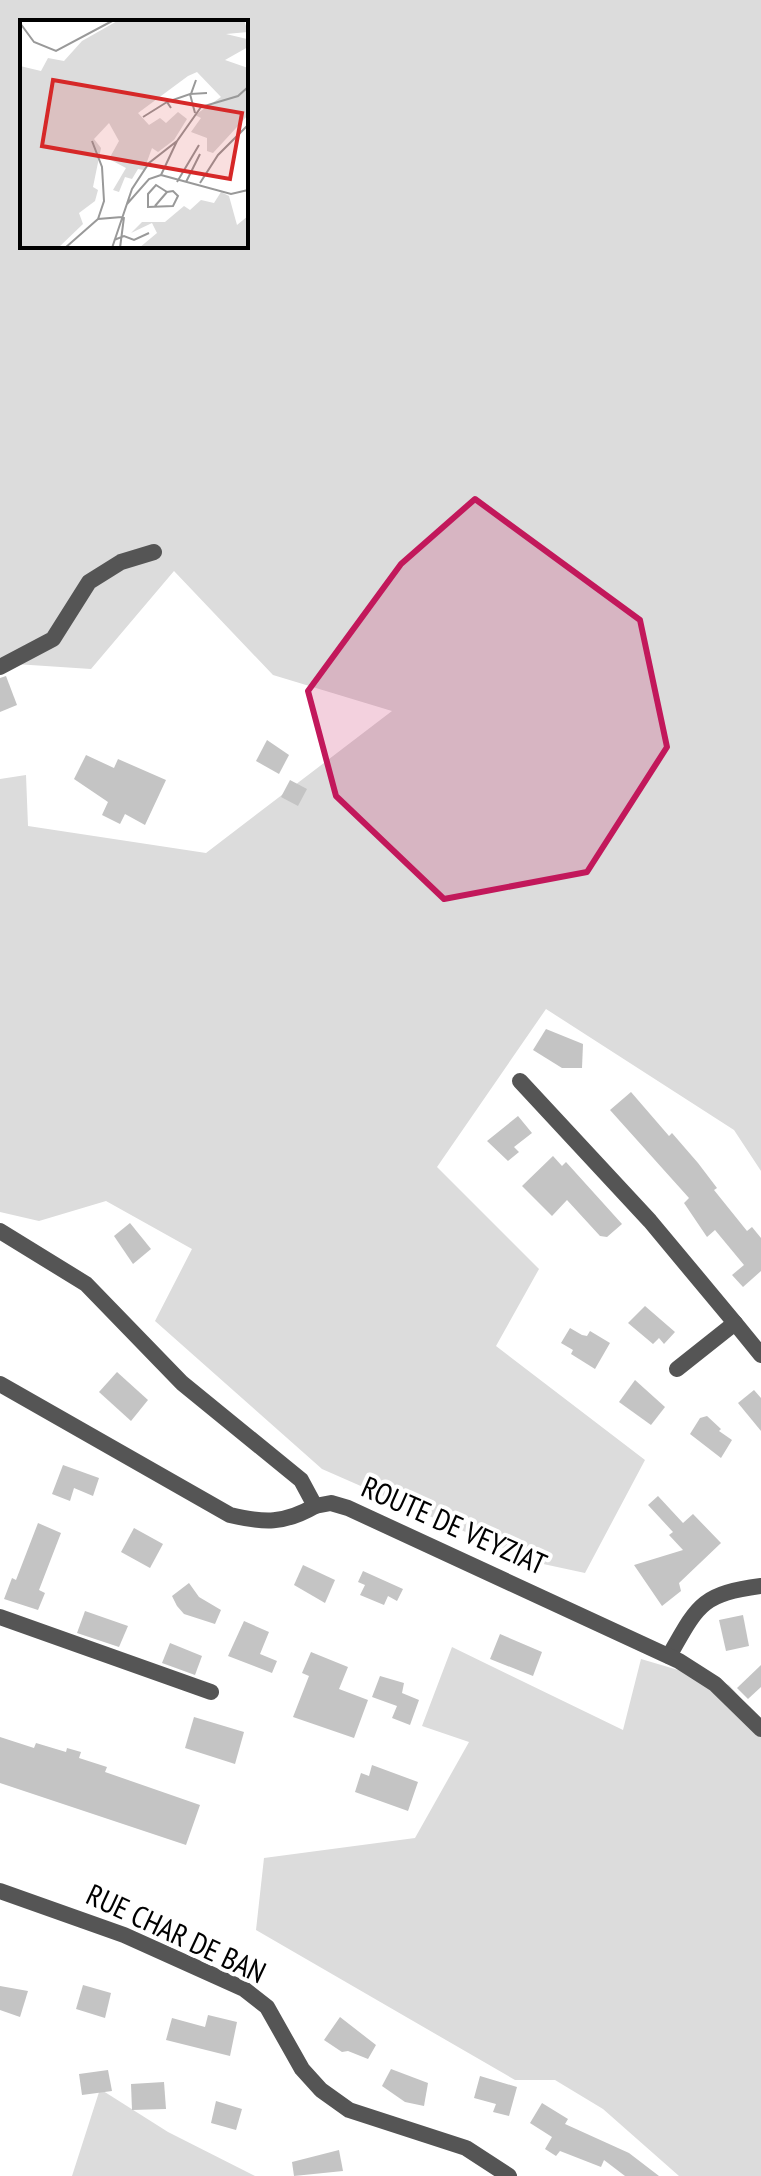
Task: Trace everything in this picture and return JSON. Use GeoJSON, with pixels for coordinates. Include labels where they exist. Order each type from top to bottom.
{"type":"FeatureCollection","features":[{"type":"Feature","properties":{"kind":"street"},"geometry":{"type":"LineString","coordinates":[[0,667],[53,639],[89,582],[121,562],[154,552]]}},
{"type":"Feature","properties":{"kind":"street"},"geometry":{"type":"LineString","coordinates":[[520,1081],[650,1221],[761,1355]]}},
{"type":"Feature","properties":{"kind":"street","name":"ROUTE DE VEYZIAT"},"geometry":{"type":"LineString","coordinates":[[0,1231],[86,1284],[182,1383],[301,1480],[315,1506],[331,1503],[348,1508],[669,1656],[715,1684],[761,1729]]}},
{"type":"Feature","properties":{"kind":"street"},"geometry":{"type":"LineString","coordinates":[[677,1369],[735,1323]]}},
{"type":"Feature","properties":{"kind":"street"},"geometry":{"type":"LineString","coordinates":[[0,1384],[230,1515],[267,1523],[294,1518],[315,1506]]}},
{"type":"Feature","properties":{"kind":"street"},"geometry":{"type":"LineString","coordinates":[[669,1656],[686,1625],[712,1595],[761,1586]]}},
{"type":"Feature","properties":{"kind":"street"},"geometry":{"type":"LineString","coordinates":[[0,1617],[211,1692]]}},
{"type":"Feature","properties":{"kind":"street","name":"RUE CHAR DE BAN"},"geometry":{"type":"LineString","coordinates":[[0,1891],[124,1935],[244,1989],[267,2007],[302,2069],[321,2090],[349,2110],[466,2148],[512,2175]]}},
{"type":"Feature","properties":{"kind":"highlighted area"},"geometry":{"type":"Polygon","coordinates":[[[475,499],[640,620],[667,747],[587,872],[444,899],[336,796],[308,691],[401,564],[475,499]]]}},
{"type":"Feature","properties":{"kind":"shaded area"},"geometry":{"type":"Polygon","coordinates":[[[0,0],[761,0],[761,1171],[734,1130],[546,1009],[437,1167],[539,1269],[496,1346],[645,1460],[585,1573],[534,1562],[322,1469],[155,1321],[192,1249],[106,1201],[39,1221],[0,1212],[0,779],[26,775],[28,826],[206,853],[392,711],[273,675],[174,571],[91,669],[0,663],[0,0]]]}},
{"type":"Feature","properties":{"kind":"shaded area"},"geometry":{"type":"Polygon","coordinates":[[[452,1647],[623,1730],[641,1659],[729,1685],[761,1721],[761,2176],[679,2176],[603,2109],[555,2080],[515,2080],[256,1930],[264,1858],[415,1838],[469,1742],[422,1726],[452,1647]]]}},
{"type":"Feature","properties":{"kind":"shaded area"},"geometry":{"type":"Polygon","coordinates":[[[100,2089],[168,2132],[255,2176],[72,2176],[100,2089]]]}},
{"type":"Feature","properties":{"kind":"building"},"geometry":{"type":"Polygon","coordinates":[[[6,676],[17,705],[0,712],[0,678],[6,676]]]}},
{"type":"Feature","properties":{"kind":"building"},"geometry":{"type":"Polygon","coordinates":[[[267,740],[289,755],[279,774],[256,761],[267,740]]]}},
{"type":"Feature","properties":{"kind":"building"},"geometry":{"type":"Polygon","coordinates":[[[86,755],[114,768],[118,759],[166,780],[145,825],[125,814],[120,824],[102,815],[108,802],[74,779],[86,755]]]}},
{"type":"Feature","properties":{"kind":"building"},"geometry":{"type":"Polygon","coordinates":[[[290,780],[307,789],[298,806],[281,797],[290,780]]]}},
{"type":"Feature","properties":{"kind":"building"},"geometry":{"type":"Polygon","coordinates":[[[546,1029],[583,1044],[582,1068],[562,1068],[533,1050],[546,1029]]]}},
{"type":"Feature","properties":{"kind":"building"},"geometry":{"type":"Polygon","coordinates":[[[631,1092],[669,1136],[672,1133],[698,1163],[717,1188],[714,1190],[747,1231],[752,1227],[761,1238],[761,1271],[743,1287],[732,1275],[744,1265],[715,1230],[707,1237],[684,1203],[689,1198],[610,1110],[631,1092]]]}},
{"type":"Feature","properties":{"kind":"building"},"geometry":{"type":"Polygon","coordinates":[[[518,1116],[532,1133],[514,1147],[519,1152],[508,1161],[487,1141],[518,1116]]]}},
{"type":"Feature","properties":{"kind":"building"},"geometry":{"type":"Polygon","coordinates":[[[553,1156],[562,1166],[566,1162],[622,1224],[607,1237],[600,1236],[567,1200],[552,1216],[522,1186],[553,1156]]]}},
{"type":"Feature","properties":{"kind":"building"},"geometry":{"type":"Polygon","coordinates":[[[130,1223],[151,1249],[133,1264],[114,1236],[130,1223]]]}},
{"type":"Feature","properties":{"kind":"building"},"geometry":{"type":"Polygon","coordinates":[[[645,1306],[675,1332],[664,1344],[659,1338],[653,1344],[628,1323],[645,1306]]]}},
{"type":"Feature","properties":{"kind":"building"},"geometry":{"type":"Polygon","coordinates":[[[570,1328],[587,1336],[590,1331],[610,1343],[595,1369],[571,1354],[573,1350],[561,1343],[570,1328]]]}},
{"type":"Feature","properties":{"kind":"building"},"geometry":{"type":"Polygon","coordinates":[[[117,1372],[148,1400],[131,1421],[99,1392],[117,1372]]]}},
{"type":"Feature","properties":{"kind":"building"},"geometry":{"type":"Polygon","coordinates":[[[635,1380],[665,1407],[651,1425],[619,1402],[635,1380]]]}},
{"type":"Feature","properties":{"kind":"building"},"geometry":{"type":"Polygon","coordinates":[[[754,1390],[761,1398],[761,1431],[738,1403],[754,1390]]]}},
{"type":"Feature","properties":{"kind":"building"},"geometry":{"type":"Polygon","coordinates":[[[707,1416],[721,1429],[719,1431],[732,1440],[721,1458],[690,1434],[700,1418],[707,1416]]]}},
{"type":"Feature","properties":{"kind":"building"},"geometry":{"type":"Polygon","coordinates":[[[63,1465],[99,1478],[93,1496],[74,1488],[70,1501],[52,1494],[63,1465]]]}},
{"type":"Feature","properties":{"kind":"building"},"geometry":{"type":"Polygon","coordinates":[[[658,1496],[683,1523],[693,1514],[721,1543],[679,1583],[681,1591],[662,1606],[634,1565],[683,1550],[669,1535],[673,1532],[648,1505],[658,1496]]]}},
{"type":"Feature","properties":{"kind":"building"},"geometry":{"type":"Polygon","coordinates":[[[38,1523],[61,1533],[39,1590],[45,1593],[38,1610],[4,1599],[12,1578],[16,1580],[38,1523]]]}},
{"type":"Feature","properties":{"kind":"building"},"geometry":{"type":"Polygon","coordinates":[[[134,1528],[163,1544],[150,1568],[121,1552],[134,1528]]]}},
{"type":"Feature","properties":{"kind":"building"},"geometry":{"type":"Polygon","coordinates":[[[303,1565],[335,1580],[325,1603],[294,1585],[303,1565]]]}},
{"type":"Feature","properties":{"kind":"building"},"geometry":{"type":"Polygon","coordinates":[[[363,1571],[403,1589],[397,1601],[388,1596],[384,1605],[360,1595],[365,1585],[358,1582],[363,1571]]]}},
{"type":"Feature","properties":{"kind":"building"},"geometry":{"type":"Polygon","coordinates":[[[189,1583],[199,1597],[221,1610],[215,1624],[184,1614],[177,1606],[172,1596],[189,1583]]]}},
{"type":"Feature","properties":{"kind":"building"},"geometry":{"type":"Polygon","coordinates":[[[85,1611],[128,1626],[119,1647],[77,1633],[85,1611]]]}},
{"type":"Feature","properties":{"kind":"building"},"geometry":{"type":"Polygon","coordinates":[[[743,1615],[749,1646],[726,1651],[719,1620],[743,1615]]]}},
{"type":"Feature","properties":{"kind":"building"},"geometry":{"type":"Polygon","coordinates":[[[244,1621],[269,1632],[260,1654],[277,1661],[272,1673],[228,1656],[244,1621]]]}},
{"type":"Feature","properties":{"kind":"building"},"geometry":{"type":"Polygon","coordinates":[[[500,1634],[542,1652],[533,1676],[490,1659],[500,1634]]]}},
{"type":"Feature","properties":{"kind":"building"},"geometry":{"type":"Polygon","coordinates":[[[170,1643],[202,1656],[195,1675],[162,1663],[170,1643]]]}},
{"type":"Feature","properties":{"kind":"building"},"geometry":{"type":"Polygon","coordinates":[[[311,1652],[348,1667],[339,1689],[368,1700],[354,1738],[293,1717],[309,1676],[302,1673],[311,1652]]]}},
{"type":"Feature","properties":{"kind":"building"},"geometry":{"type":"Polygon","coordinates":[[[761,1665],[761,1687],[748,1699],[737,1688],[761,1665]]]}},
{"type":"Feature","properties":{"kind":"building"},"geometry":{"type":"Polygon","coordinates":[[[380,1676],[404,1683],[402,1693],[419,1700],[410,1725],[392,1718],[397,1706],[372,1697],[380,1676]]]}},
{"type":"Feature","properties":{"kind":"building"},"geometry":{"type":"Polygon","coordinates":[[[194,1717],[244,1732],[235,1764],[185,1748],[194,1717]]]}},
{"type":"Feature","properties":{"kind":"building"},"geometry":{"type":"Polygon","coordinates":[[[0,1737],[34,1748],[36,1743],[66,1752],[67,1748],[81,1752],[79,1758],[107,1767],[105,1772],[200,1805],[186,1845],[0,1783],[0,1737]]]}},
{"type":"Feature","properties":{"kind":"building"},"geometry":{"type":"Polygon","coordinates":[[[372,1765],[418,1782],[408,1811],[355,1792],[361,1773],[369,1776],[372,1765]]]}},
{"type":"Feature","properties":{"kind":"building"},"geometry":{"type":"Polygon","coordinates":[[[83,1985],[111,1993],[105,2018],[76,2009],[83,1985]]]}},
{"type":"Feature","properties":{"kind":"building"},"geometry":{"type":"Polygon","coordinates":[[[0,1986],[28,1991],[20,2017],[0,2010],[0,1986]]]}},
{"type":"Feature","properties":{"kind":"building"},"geometry":{"type":"Polygon","coordinates":[[[208,2015],[237,2022],[230,2056],[166,2040],[172,2018],[205,2027],[208,2015]]]}},
{"type":"Feature","properties":{"kind":"building"},"geometry":{"type":"Polygon","coordinates":[[[340,2017],[376,2045],[368,2059],[348,2051],[342,2052],[324,2040],[340,2017]]]}},
{"type":"Feature","properties":{"kind":"building"},"geometry":{"type":"Polygon","coordinates":[[[391,2069],[428,2083],[424,2106],[405,2102],[382,2086],[391,2069]]]}},
{"type":"Feature","properties":{"kind":"building"},"geometry":{"type":"Polygon","coordinates":[[[108,2070],[112,2091],[82,2095],[79,2074],[108,2070]]]}},
{"type":"Feature","properties":{"kind":"building"},"geometry":{"type":"Polygon","coordinates":[[[480,2076],[517,2087],[509,2116],[493,2112],[496,2104],[474,2098],[480,2076]]]}},
{"type":"Feature","properties":{"kind":"building"},"geometry":{"type":"Polygon","coordinates":[[[164,2082],[166,2109],[132,2110],[131,2084],[164,2082]]]}},
{"type":"Feature","properties":{"kind":"building"},"geometry":{"type":"Polygon","coordinates":[[[216,2101],[242,2109],[236,2130],[211,2123],[216,2101]]]}},
{"type":"Feature","properties":{"kind":"building"},"geometry":{"type":"Polygon","coordinates":[[[542,2103],[568,2119],[565,2124],[629,2153],[659,2176],[625,2176],[604,2160],[601,2167],[560,2151],[556,2156],[545,2149],[552,2137],[530,2123],[542,2103]]]}},
{"type":"Feature","properties":{"kind":"building"},"geometry":{"type":"Polygon","coordinates":[[[339,2150],[343,2171],[294,2176],[292,2162],[339,2150]]]}}]}
